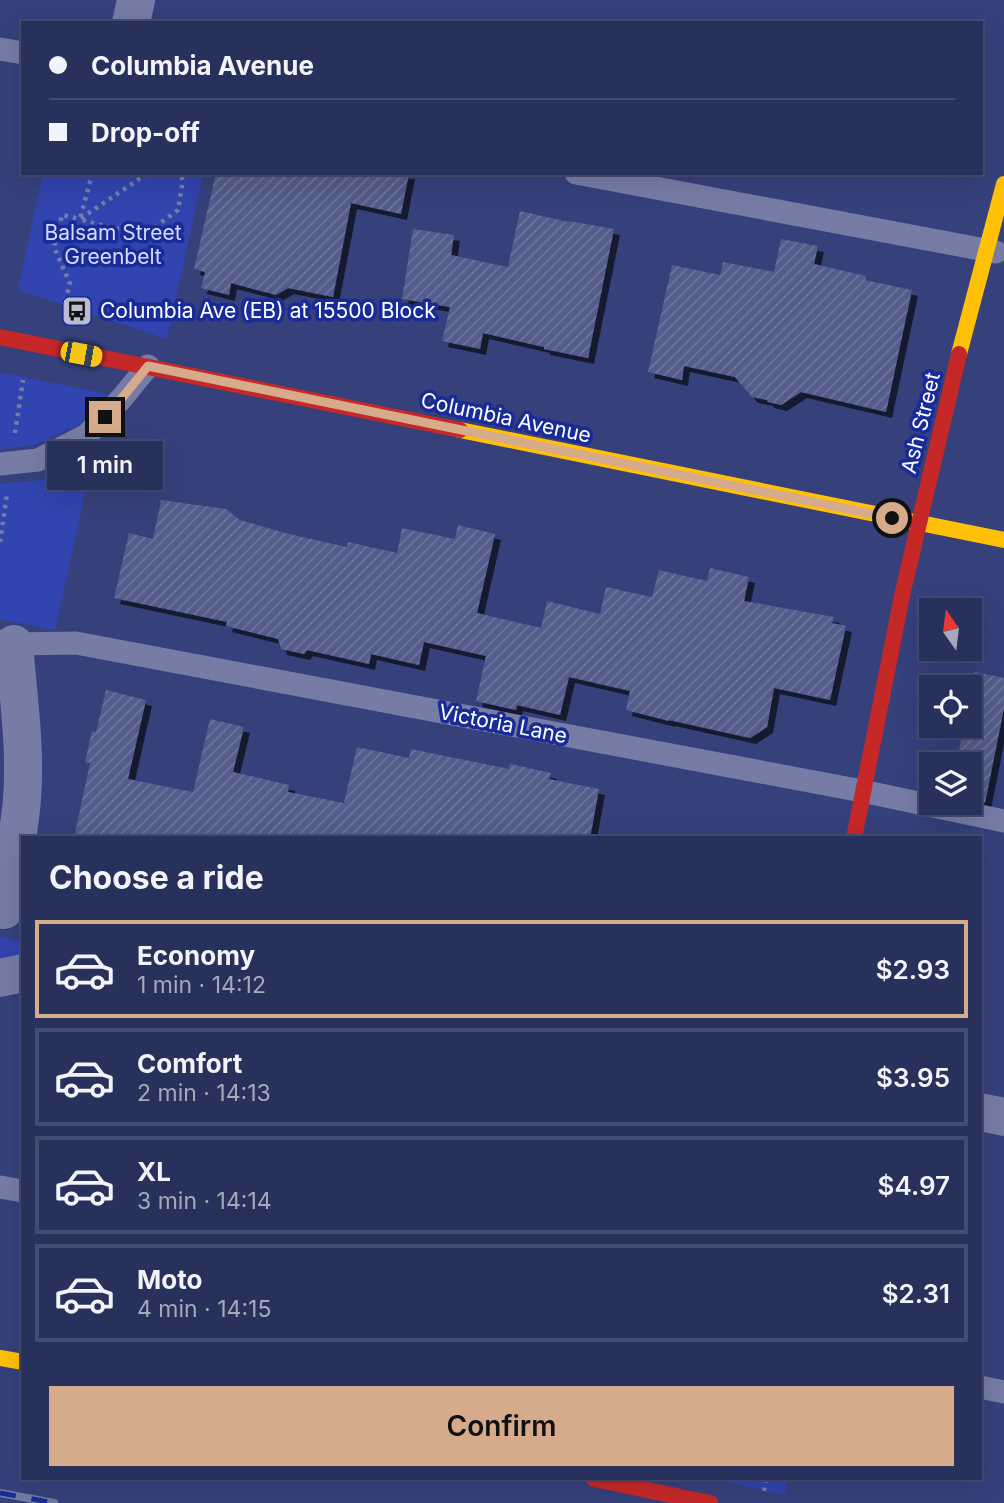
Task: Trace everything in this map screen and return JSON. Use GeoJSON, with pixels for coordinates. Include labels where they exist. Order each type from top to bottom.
{"type":"FeatureCollection","features":[{"type":"Feature","properties":{"kind":"street"},"geometry":{"type":"LineString","coordinates":[[131,21],[136,0]]}},
{"type":"Feature","properties":{"kind":"street","name":"Ash Street"},"geometry":{"type":"LineString","coordinates":[[854,836],[930,472],[995,251],[1004,184]]}},
{"type":"Feature","properties":{"kind":"street","name":"Columbia Avenue"},"geometry":{"type":"LineString","coordinates":[[0,337],[1004,540]]}},
{"type":"Feature","properties":{"kind":"street"},"geometry":{"type":"LineString","coordinates":[[7,642],[23,747],[22,799],[9,911]]}},
{"type":"Feature","properties":{"kind":"street"},"geometry":{"type":"LineString","coordinates":[[0,978],[21,973]]}},
{"type":"Feature","properties":{"kind":"street"},"geometry":{"type":"LineString","coordinates":[[982,1112],[1004,1117]]}},
{"type":"Feature","properties":{"kind":"street"},"geometry":{"type":"LineString","coordinates":[[0,1358],[21,1362]]}},
{"type":"Feature","properties":{"kind":"street"},"geometry":{"type":"LineString","coordinates":[[599,1480],[710,1503]]}},
{"type":"Feature","properties":{"kind":"lane"},"geometry":{"type":"LineString","coordinates":[[0,49],[21,53]]}},
{"type":"Feature","properties":{"kind":"lane"},"geometry":{"type":"LineString","coordinates":[[587,175],[995,251]]}},
{"type":"Feature","properties":{"kind":"lane"},"geometry":{"type":"LineString","coordinates":[[0,464],[38,460],[87,435],[148,366]]}},
{"type":"Feature","properties":{"kind":"lane","name":"Victoria Lane"},"geometry":{"type":"LineString","coordinates":[[7,642],[76,643],[862,791],[1004,821]]}},
{"type":"Feature","properties":{"kind":"lane"},"geometry":{"type":"LineString","coordinates":[[0,1187],[21,1191]]}},
{"type":"Feature","properties":{"kind":"lane"},"geometry":{"type":"LineString","coordinates":[[982,1387],[1004,1392]]}},
{"type":"Feature","properties":{"kind":"path"},"geometry":{"type":"LineString","coordinates":[[80,219],[93,175]]}},
{"type":"Feature","properties":{"kind":"path"},"geometry":{"type":"LineString","coordinates":[[80,219],[145,175]]}},
{"type":"Feature","properties":{"kind":"path"},"geometry":{"type":"LineString","coordinates":[[65,301],[70,284],[54,247],[62,215],[144,235],[178,211],[183,180],[180,175]]}},
{"type":"Feature","properties":{"kind":"path"},"geometry":{"type":"LineString","coordinates":[[764,1491],[766,1481]]}},
{"type":"Feature","properties":{"kind":"green space","name":"Balsam Street Greenbelt"},"geometry":{"type":"Polygon","coordinates":[[[43,175],[203,175],[167,339],[18,290],[43,175]]]}},
{"type":"Feature","properties":{"kind":"green space"},"geometry":{"type":"Polygon","coordinates":[[[0,372],[107,394],[79,425],[35,445],[0,449],[0,372]]]}},
{"type":"Feature","properties":{"kind":"green space"},"geometry":{"type":"Polygon","coordinates":[[[92,461],[55,630],[0,619],[0,484],[42,480],[92,461]]]}},
{"type":"Feature","properties":{"kind":"green space"},"geometry":{"type":"Polygon","coordinates":[[[0,937],[21,941],[21,956],[0,960],[0,937]]]}},
{"type":"Feature","properties":{"kind":"green space"},"geometry":{"type":"Polygon","coordinates":[[[716,1480],[788,1480],[784,1495],[716,1480]]]}},
{"type":"Feature","properties":{"kind":"building"},"geometry":{"type":"Polygon","coordinates":[[[216,175],[409,175],[401,214],[351,203],[333,297],[288,288],[276,295],[231,283],[229,295],[201,288],[205,272],[194,269],[216,175]]]}},
{"type":"Feature","properties":{"kind":"building"},"geometry":{"type":"Polygon","coordinates":[[[520,211],[614,229],[588,358],[483,333],[480,349],[442,341],[450,307],[402,299],[413,229],[454,235],[451,255],[508,267],[520,211]]]}},
{"type":"Feature","properties":{"kind":"building"},"geometry":{"type":"Polygon","coordinates":[[[781,239],[818,246],[814,264],[866,276],[865,280],[912,290],[886,412],[801,392],[781,405],[752,397],[735,377],[684,366],[682,380],[648,372],[672,265],[720,275],[723,262],[774,272],[781,239]]]}},
{"type":"Feature","properties":{"kind":"building"},"geometry":{"type":"Polygon","coordinates":[[[161,500],[226,509],[240,520],[289,534],[347,547],[348,542],[397,553],[402,528],[455,539],[458,525],[495,534],[477,613],[541,628],[547,601],[600,614],[606,587],[652,597],[659,570],[707,581],[710,568],[749,577],[744,601],[834,617],[832,623],[846,626],[830,700],[774,688],[767,727],[750,738],[626,710],[630,691],[569,677],[560,715],[517,705],[516,710],[476,701],[486,656],[424,642],[419,665],[371,654],[369,664],[307,650],[304,654],[281,649],[278,639],[226,626],[227,622],[114,598],[129,533],[153,539],[161,500]]]}},
{"type":"Feature","properties":{"kind":"building"},"geometry":{"type":"Polygon","coordinates":[[[975,672],[1004,678],[1004,708],[985,803],[982,802],[982,752],[959,752],[962,738],[982,738],[982,675],[974,675],[975,672]]]}},
{"type":"Feature","properties":{"kind":"building"},"geometry":{"type":"Polygon","coordinates":[[[106,690],[146,700],[128,779],[193,792],[210,719],[244,727],[233,772],[289,785],[288,792],[344,803],[357,747],[409,758],[411,749],[509,769],[510,764],[551,773],[549,779],[599,789],[590,836],[74,836],[90,763],[85,762],[92,731],[96,732],[106,690]]]}},
{"type":"Feature","properties":{"kind":"railway"},"geometry":{"type":"LineString","coordinates":[[0,1493],[54,1503]]}},
{"type":"Feature","properties":{"kind":"traffic: slow"},"geometry":{"type":"LineString","coordinates":[[959,354],[1004,184]]}},
{"type":"Feature","properties":{"kind":"traffic: slow"},"geometry":{"type":"LineString","coordinates":[[460,430],[1004,540]]}},
{"type":"Feature","properties":{"kind":"traffic: slow"},"geometry":{"type":"LineString","coordinates":[[0,1358],[21,1362]]}},
{"type":"Feature","properties":{"kind":"traffic: jam"},"geometry":{"type":"LineString","coordinates":[[0,337],[460,430]]}},
{"type":"Feature","properties":{"kind":"traffic: jam"},"geometry":{"type":"LineString","coordinates":[[854,836],[903,591],[959,354]]}},
{"type":"Feature","properties":{"kind":"traffic: jam"},"geometry":{"type":"LineString","coordinates":[[599,1480],[710,1503]]}},
{"type":"Feature","properties":{"kind":"place","name":"Columbia Ave (EB) at 15500 Block"},"geometry":{"type":"Point","coordinates":[77,311]}},
{"type":"Feature","properties":{"kind":"route"},"geometry":{"type":"LineString","coordinates":[[105,417],[148,366],[892,518]]}}]}
